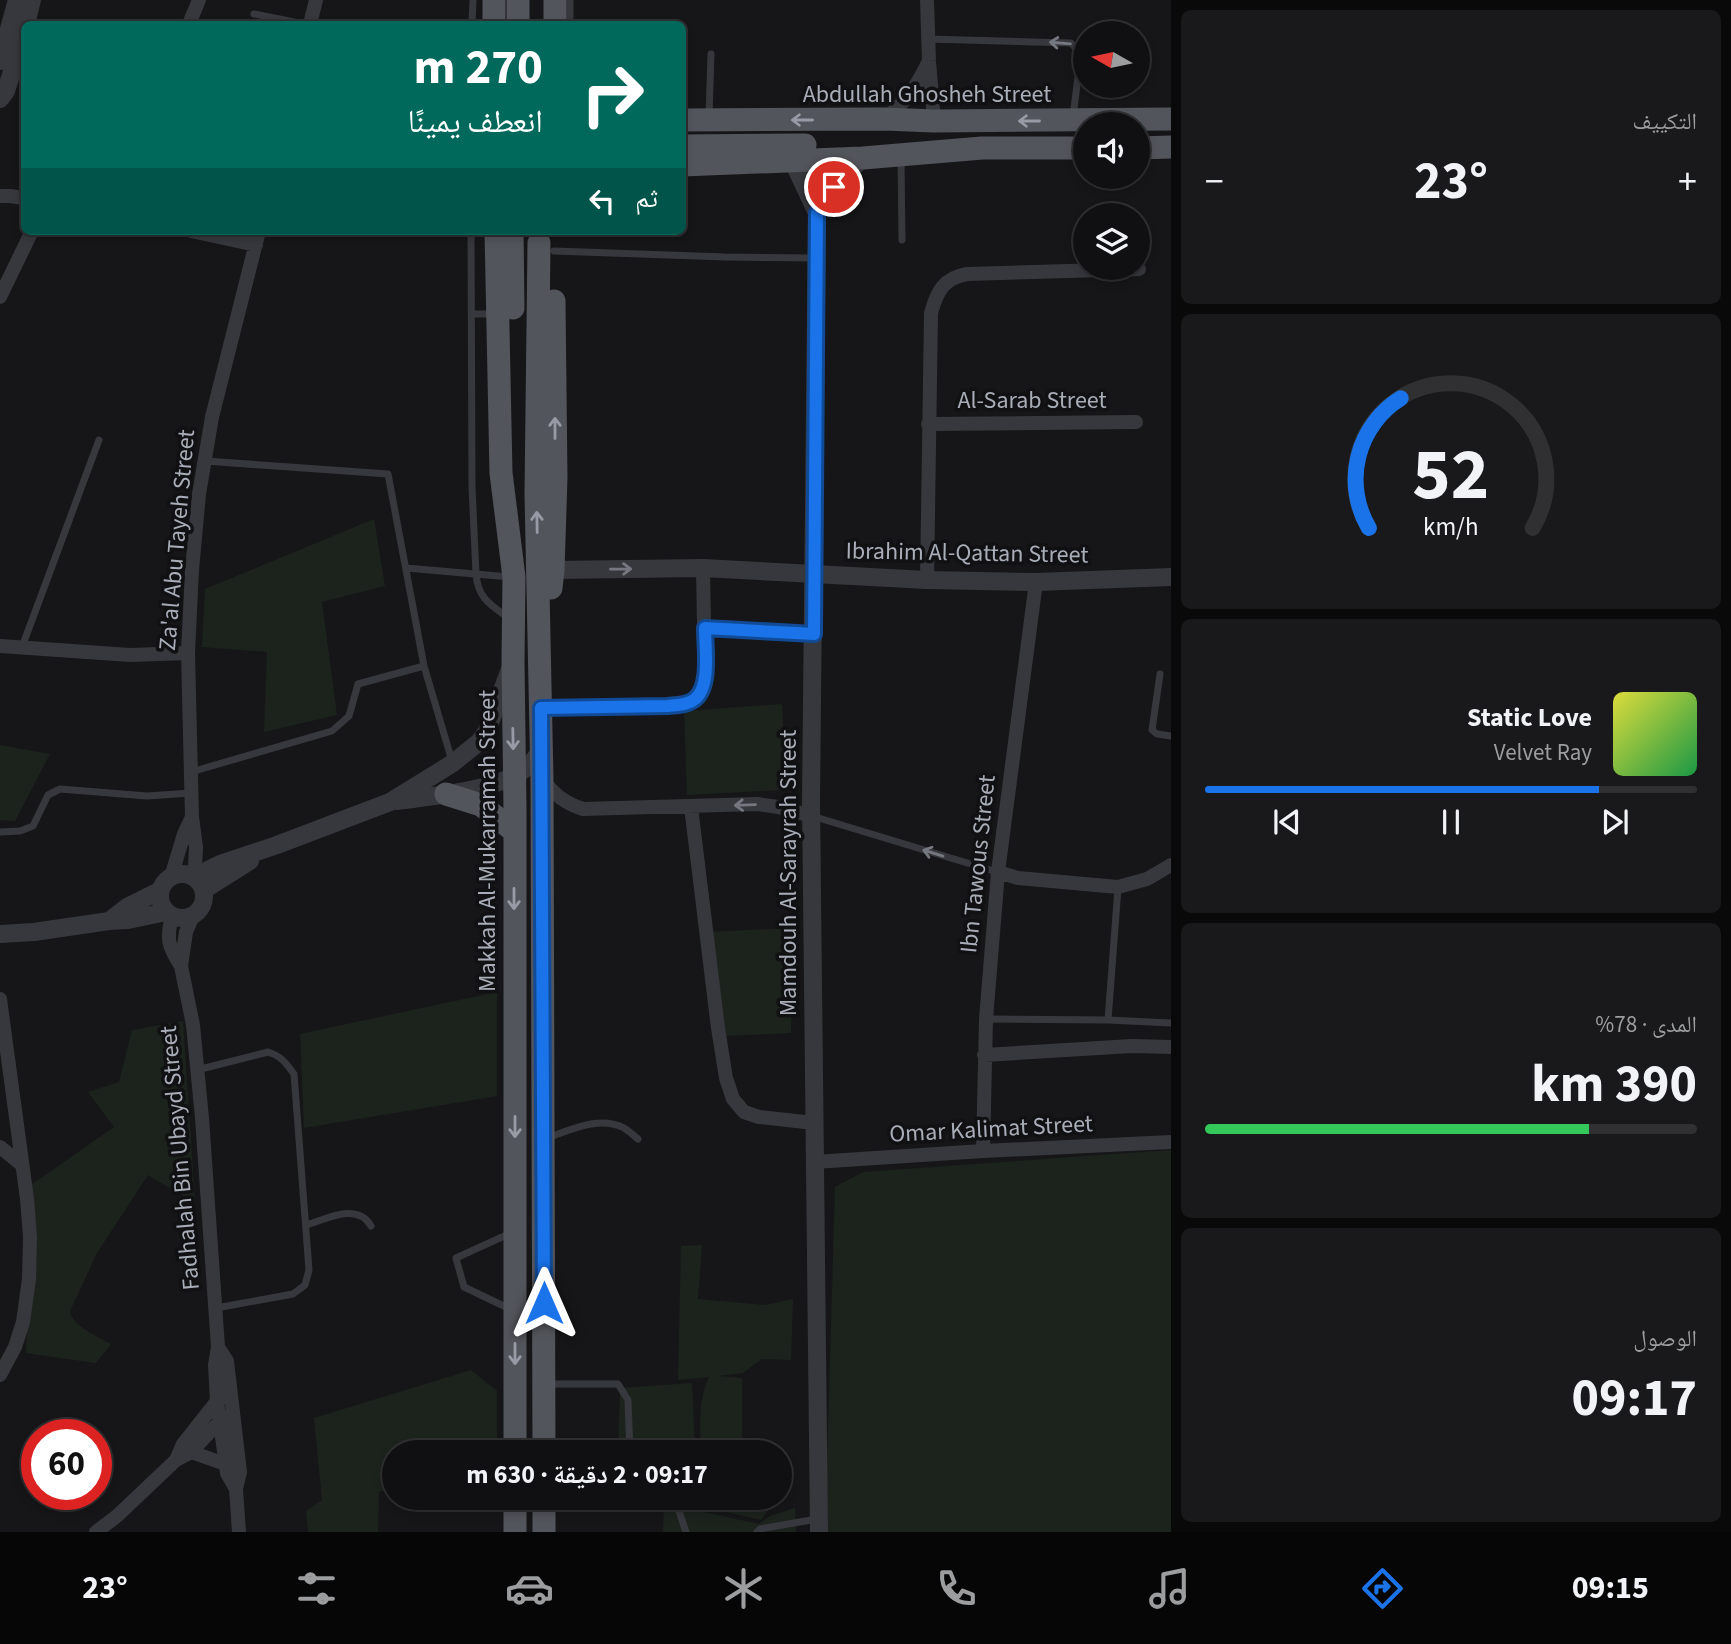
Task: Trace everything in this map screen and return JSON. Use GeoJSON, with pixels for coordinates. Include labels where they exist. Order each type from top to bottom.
{"type":"FeatureCollection","features":[{"type":"Feature","properties":{"kind":"main road"},"geometry":{"type":"LineString","coordinates":[[494,0],[494,21]]}},
{"type":"Feature","properties":{"kind":"main road"},"geometry":{"type":"LineString","coordinates":[[518,0],[518,21]]}},
{"type":"Feature","properties":{"kind":"main road"},"geometry":{"type":"LineString","coordinates":[[540,0],[540,21]]}},
{"type":"Feature","properties":{"kind":"main road"},"geometry":{"type":"LineString","coordinates":[[555,0],[555,21]]}},
{"type":"Feature","properties":{"kind":"main road","name":"Abdullah Ghosheh Street"},"geometry":{"type":"LineString","coordinates":[[1150,119],[1171,119]]}},
{"type":"Feature","properties":{"kind":"main road","name":"Abdullah Ghosheh Street"},"geometry":{"type":"LineString","coordinates":[[686,120],[1073,121]]}},
{"type":"Feature","properties":{"kind":"main road"},"geometry":{"type":"LineString","coordinates":[[686,146],[1073,148]]}},
{"type":"Feature","properties":{"kind":"main road"},"geometry":{"type":"LineString","coordinates":[[686,165],[863,158],[982,148]]}},
{"type":"Feature","properties":{"kind":"main road"},"geometry":{"type":"LineString","coordinates":[[1150,148],[1171,148]]}},
{"type":"Feature","properties":{"kind":"main road","name":"Makkah Al-Mukarramah Street"},"geometry":{"type":"LineString","coordinates":[[496,235],[501,473],[514,576],[515,1440]]}},
{"type":"Feature","properties":{"kind":"main road"},"geometry":{"type":"LineString","coordinates":[[512,235],[514,576]]}},
{"type":"Feature","properties":{"kind":"main road"},"geometry":{"type":"LineString","coordinates":[[540,664],[553,570],[555,478],[549,242]]}},
{"type":"Feature","properties":{"kind":"main road"},"geometry":{"type":"LineString","coordinates":[[544,1440],[542,780],[536,495],[549,242]]}},
{"type":"Feature","properties":{"kind":"main road"},"geometry":{"type":"LineString","coordinates":[[446,794],[481,806],[514,831]]}},
{"type":"Feature","properties":{"kind":"main road"},"geometry":{"type":"LineString","coordinates":[[514,1532],[515,1510]]}},
{"type":"Feature","properties":{"kind":"main road"},"geometry":{"type":"LineString","coordinates":[[544,1510],[544,1532]]}},
{"type":"Feature","properties":{"kind":"street"},"geometry":{"type":"LineString","coordinates":[[0,61],[17,0]]}},
{"type":"Feature","properties":{"kind":"street"},"geometry":{"type":"LineString","coordinates":[[27,21],[32,0]]}},
{"type":"Feature","properties":{"kind":"street"},"geometry":{"type":"LineString","coordinates":[[190,21],[199,0]]}},
{"type":"Feature","properties":{"kind":"street"},"geometry":{"type":"LineString","coordinates":[[311,21],[316,0]]}},
{"type":"Feature","properties":{"kind":"street"},"geometry":{"type":"LineString","coordinates":[[927,0],[934,121]]}},
{"type":"Feature","properties":{"kind":"street"},"geometry":{"type":"LineString","coordinates":[[2,93],[21,40]]}},
{"type":"Feature","properties":{"kind":"street"},"geometry":{"type":"LineString","coordinates":[[884,119],[908,98],[929,61]]}},
{"type":"Feature","properties":{"kind":"street"},"geometry":{"type":"LineString","coordinates":[[817,213],[834,187],[863,158]]}},
{"type":"Feature","properties":{"kind":"street","name":"Mamdouh Al-Sarayrah Street"},"geometry":{"type":"LineString","coordinates":[[792,160],[817,213],[818,258],[812,816],[819,1525]]}},
{"type":"Feature","properties":{"kind":"street"},"geometry":{"type":"LineString","coordinates":[[0,297],[30,235]]}},
{"type":"Feature","properties":{"kind":"street"},"geometry":{"type":"LineString","coordinates":[[229,235],[257,238]]}},
{"type":"Feature","properties":{"kind":"street","name":"Za'al Abu Tayeh Street"},"geometry":{"type":"LineString","coordinates":[[197,881],[197,847],[191,793],[188,653],[193,557],[212,417],[257,238]]}},
{"type":"Feature","properties":{"kind":"street"},"geometry":{"type":"LineString","coordinates":[[927,580],[931,313],[935,296],[955,276],[1073,271]]}},
{"type":"Feature","properties":{"kind":"street","name":"Al-Sarab Street"},"geometry":{"type":"LineString","coordinates":[[928,424],[1136,422]]}},
{"type":"Feature","properties":{"kind":"street"},"geometry":{"type":"LineString","coordinates":[[541,708],[668,706],[694,701],[705,681],[703,568]]}},
{"type":"Feature","properties":{"kind":"street","name":"Ibrahim Al-Qattan Street"},"geometry":{"type":"LineString","coordinates":[[553,570],[703,568],[927,580],[1036,582],[1171,577]]}},
{"type":"Feature","properties":{"kind":"street","name":"Ibn Tawous Street"},"geometry":{"type":"LineString","coordinates":[[983,1151],[984,1055],[998,872],[1036,582]]}},
{"type":"Feature","properties":{"kind":"street"},"geometry":{"type":"LineString","coordinates":[[705,628],[814,634]]}},
{"type":"Feature","properties":{"kind":"street"},"geometry":{"type":"LineString","coordinates":[[0,646],[130,655],[188,653]]}},
{"type":"Feature","properties":{"kind":"street"},"geometry":{"type":"LineString","coordinates":[[197,881],[277,845],[390,802],[453,763],[479,742],[486,731],[513,662]]}},
{"type":"Feature","properties":{"kind":"street"},"geometry":{"type":"LineString","coordinates":[[390,802],[491,784],[514,776],[530,765],[541,750]]}},
{"type":"Feature","properties":{"kind":"street"},"geometry":{"type":"LineString","coordinates":[[542,780],[568,804],[583,809],[757,804],[812,816]]}},
{"type":"Feature","properties":{"kind":"street"},"geometry":{"type":"LineString","coordinates":[[691,807],[718,1028],[726,1078],[733,1098],[744,1112],[759,1117],[814,1123]]}},
{"type":"Feature","properties":{"kind":"street","name":"Za'al Abu Tayeh Street"},"geometry":{"type":"LineString","coordinates":[[166,884],[192,817]]}},
{"type":"Feature","properties":{"kind":"street"},"geometry":{"type":"LineString","coordinates":[[998,872],[1018,878],[1118,887],[1147,879],[1171,865]]}},
{"type":"Feature","properties":{"kind":"street"},"geometry":{"type":"LineString","coordinates":[[109,921],[178,874],[197,881],[205,897],[199,911],[193,916],[181,919],[169,914],[161,905],[166,884]]}},
{"type":"Feature","properties":{"kind":"street"},"geometry":{"type":"LineString","coordinates":[[0,934],[169,914]]}},
{"type":"Feature","properties":{"kind":"street","name":"Fadhalah Bin Ubayd Street"},"geometry":{"type":"LineString","coordinates":[[169,914],[167,936],[172,952],[181,966]]}},
{"type":"Feature","properties":{"kind":"street","name":"Fadhalah Bin Ubayd Street"},"geometry":{"type":"LineString","coordinates":[[193,916],[185,939],[181,966],[193,1025],[197,1070],[218,1347],[215,1365],[217,1401],[225,1464],[236,1489]]}},
{"type":"Feature","properties":{"kind":"street"},"geometry":{"type":"LineString","coordinates":[[0,999],[30,1237],[29,1279],[23,1322],[15,1347],[0,1375]]}},
{"type":"Feature","properties":{"kind":"street"},"geometry":{"type":"LineString","coordinates":[[984,1055],[1132,1046],[1171,1047]]}},
{"type":"Feature","properties":{"kind":"street","name":"Omar Kalimat Street"},"geometry":{"type":"LineString","coordinates":[[814,1162],[1171,1142]]}},
{"type":"Feature","properties":{"kind":"street"},"geometry":{"type":"LineString","coordinates":[[0,1147],[21,1164]]}},
{"type":"Feature","properties":{"kind":"street","name":"Fadhalah Bin Ubayd Street"},"geometry":{"type":"LineString","coordinates":[[218,1347],[227,1362],[233,1409],[240,1472],[236,1489],[239,1532]]}},
{"type":"Feature","properties":{"kind":"street"},"geometry":{"type":"LineString","coordinates":[[176,1460],[184,1444],[230,1388]]}},
{"type":"Feature","properties":{"kind":"street"},"geometry":{"type":"LineString","coordinates":[[96,1532],[117,1517],[176,1460],[191,1452],[233,1409]]}},
{"type":"Feature","properties":{"kind":"street"},"geometry":{"type":"LineString","coordinates":[[191,1452],[225,1464]]}},
{"type":"Feature","properties":{"kind":"lane"},"geometry":{"type":"LineString","coordinates":[[472,0],[472,21]]}},
{"type":"Feature","properties":{"kind":"lane"},"geometry":{"type":"LineString","coordinates":[[570,0],[570,21]]}},
{"type":"Feature","properties":{"kind":"lane"},"geometry":{"type":"LineString","coordinates":[[254,14],[289,21]]}},
{"type":"Feature","properties":{"kind":"lane"},"geometry":{"type":"LineString","coordinates":[[929,38],[1071,43],[1082,54],[1074,112]]}},
{"type":"Feature","properties":{"kind":"lane"},"geometry":{"type":"LineString","coordinates":[[708,121],[711,54]]}},
{"type":"Feature","properties":{"kind":"lane"},"geometry":{"type":"LineString","coordinates":[[901,155],[902,240]]}},
{"type":"Feature","properties":{"kind":"lane"},"geometry":{"type":"LineString","coordinates":[[471,235],[472,487],[477,586],[483,599],[513,622]]}},
{"type":"Feature","properties":{"kind":"lane"},"geometry":{"type":"LineString","coordinates":[[549,242],[725,257],[818,258]]}},
{"type":"Feature","properties":{"kind":"lane"},"geometry":{"type":"LineString","coordinates":[[471,314],[497,314]]}},
{"type":"Feature","properties":{"kind":"lane"},"geometry":{"type":"LineString","coordinates":[[22,648],[99,439]]}},
{"type":"Feature","properties":{"kind":"lane"},"geometry":{"type":"LineString","coordinates":[[204,461],[388,474],[424,666],[453,763]]}},
{"type":"Feature","properties":{"kind":"lane"},"geometry":{"type":"LineString","coordinates":[[406,568],[514,576]]}},
{"type":"Feature","properties":{"kind":"lane"},"geometry":{"type":"LineString","coordinates":[[191,772],[332,731],[349,716],[358,684],[424,666]]}},
{"type":"Feature","properties":{"kind":"lane"},"geometry":{"type":"LineString","coordinates":[[1160,674],[1152,730],[1157,734],[1171,736]]}},
{"type":"Feature","properties":{"kind":"lane"},"geometry":{"type":"LineString","coordinates":[[0,832],[20,831],[33,826],[48,795],[60,789],[147,796],[191,793]]}},
{"type":"Feature","properties":{"kind":"lane"},"geometry":{"type":"LineString","coordinates":[[812,816],[998,872]]}},
{"type":"Feature","properties":{"kind":"lane"},"geometry":{"type":"LineString","coordinates":[[1108,1020],[1118,887]]}},
{"type":"Feature","properties":{"kind":"lane"},"geometry":{"type":"LineString","coordinates":[[986,1019],[1171,1023]]}},
{"type":"Feature","properties":{"kind":"lane"},"geometry":{"type":"LineString","coordinates":[[197,1070],[268,1052],[278,1055],[286,1062],[294,1074],[306,1225],[309,1270],[304,1285],[298,1291],[215,1308]]}},
{"type":"Feature","properties":{"kind":"lane"},"geometry":{"type":"LineString","coordinates":[[543,1139],[602,1123],[622,1127],[638,1139]]}},
{"type":"Feature","properties":{"kind":"lane"},"geometry":{"type":"LineString","coordinates":[[306,1225],[345,1213],[356,1213],[367,1219],[371,1226]]}},
{"type":"Feature","properties":{"kind":"lane"},"geometry":{"type":"LineString","coordinates":[[515,1231],[456,1258],[464,1287],[515,1312]]}},
{"type":"Feature","properties":{"kind":"lane"},"geometry":{"type":"LineString","coordinates":[[544,1384],[618,1384],[628,1399],[630,1440]]}},
{"type":"Feature","properties":{"kind":"lane"},"geometry":{"type":"LineString","coordinates":[[679,1510],[686,1532]]}},
{"type":"Feature","properties":{"kind":"lane"},"geometry":{"type":"LineString","coordinates":[[757,1532],[760,1529],[819,1525]]}},
{"type":"Feature","properties":{"kind":"shaded area"},"geometry":{"type":"Polygon","coordinates":[[[374,519],[385,586],[322,602],[337,715],[264,732],[267,652],[202,647],[205,589],[374,519]]]}},
{"type":"Feature","properties":{"kind":"shaded area"},"geometry":{"type":"Polygon","coordinates":[[[782,704],[786,790],[687,795],[684,711],[782,704]]]}},
{"type":"Feature","properties":{"kind":"shaded area"},"geometry":{"type":"Polygon","coordinates":[[[0,745],[50,754],[15,821],[0,820],[0,745]]]}},
{"type":"Feature","properties":{"kind":"shaded area"},"geometry":{"type":"Polygon","coordinates":[[[793,928],[791,1033],[720,1036],[708,932],[793,928]]]}},
{"type":"Feature","properties":{"kind":"shaded area"},"geometry":{"type":"Polygon","coordinates":[[[497,992],[497,1096],[304,1128],[300,1034],[497,992]]]}},
{"type":"Feature","properties":{"kind":"shaded area"},"geometry":{"type":"Polygon","coordinates":[[[183,1021],[195,1203],[148,1175],[97,1253],[70,1311],[76,1322],[111,1344],[96,1363],[26,1353],[31,1185],[114,1127],[88,1092],[119,1082],[132,1030],[183,1021]]]}},
{"type":"Feature","properties":{"kind":"shaded area"},"geometry":{"type":"Polygon","coordinates":[[[1171,1150],[1171,1532],[825,1532],[835,1187],[863,1172],[1171,1150]]]}},
{"type":"Feature","properties":{"kind":"shaded area"},"geometry":{"type":"Polygon","coordinates":[[[702,1245],[698,1299],[765,1305],[793,1299],[791,1360],[762,1359],[743,1373],[718,1376],[742,1378],[742,1440],[701,1440],[701,1404],[709,1377],[678,1380],[681,1246],[702,1245]]]}},
{"type":"Feature","properties":{"kind":"shaded area"},"geometry":{"type":"Polygon","coordinates":[[[471,1370],[497,1391],[497,1440],[382,1440],[382,1491],[379,1492],[378,1532],[308,1532],[306,1511],[322,1500],[314,1418],[471,1370]]]}},
{"type":"Feature","properties":{"kind":"shaded area"},"geometry":{"type":"Polygon","coordinates":[[[692,1383],[694,1440],[618,1440],[620,1388],[692,1383]]]}},
{"type":"Feature","properties":{"kind":"shaded area"},"geometry":{"type":"Polygon","coordinates":[[[795,1508],[796,1532],[663,1532],[664,1510],[696,1510],[759,1524],[770,1516],[795,1508]]]}},
{"type":"Feature","properties":{"kind":"shaded area"},"geometry":{"type":"Polygon","coordinates":[[[718,1510],[769,1510],[761,1520],[718,1510]]]}},
{"type":"Feature","properties":{"kind":"route"},"geometry":{"type":"LineString","coordinates":[[544,1303],[541,708],[668,706],[694,701],[705,681],[705,628],[814,634],[817,213],[834,187]]}}]}
